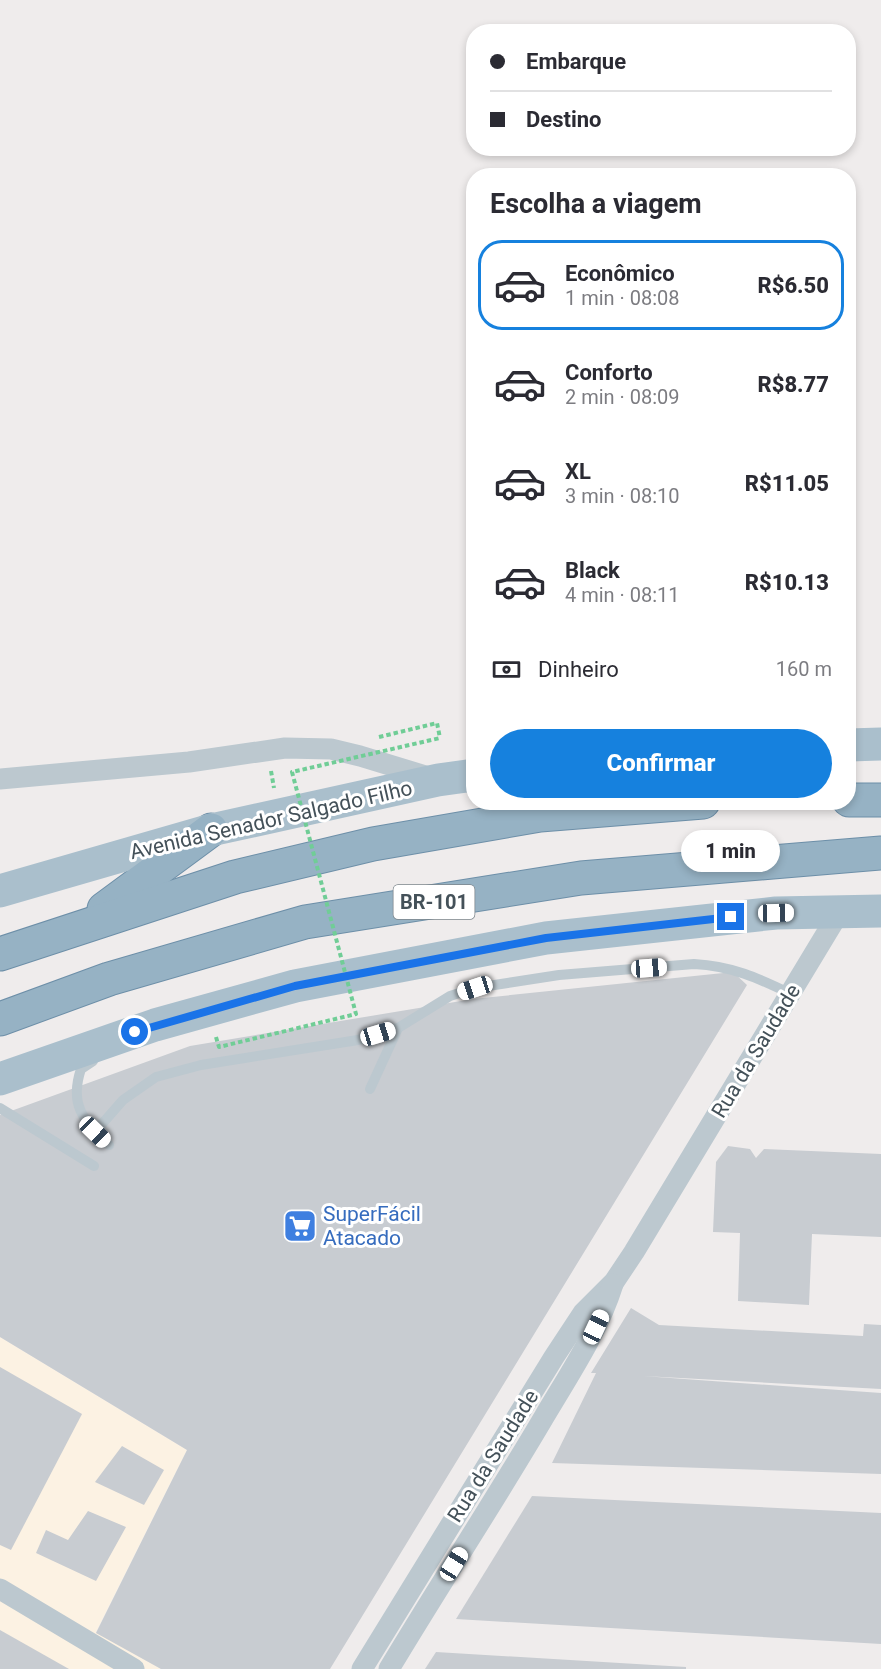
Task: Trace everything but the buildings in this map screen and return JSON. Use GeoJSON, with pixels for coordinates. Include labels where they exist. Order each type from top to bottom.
{"type":"FeatureCollection","features":[{"type":"Feature","properties":{"kind":"highway"},"geometry":{"type":"LineString","coordinates":[[856,800],[881,800]]}},
{"type":"Feature","properties":{"kind":"highway"},"geometry":{"type":"LineString","coordinates":[[0,954],[82,925],[235,877],[373,844],[540,815],[603,810]]}},
{"type":"Feature","properties":{"kind":"highway"},"geometry":{"type":"LineString","coordinates":[[82,925],[211,830]]}},
{"type":"Feature","properties":{"kind":"highway","name":"BR-101"},"geometry":{"type":"LineString","coordinates":[[0,1019],[109,979],[305,922],[581,878],[881,853]]}},
{"type":"Feature","properties":{"kind":"main road"},"geometry":{"type":"LineString","coordinates":[[856,745],[881,744]]}},
{"type":"Feature","properties":{"kind":"main road","name":"Avenida Senador Salgado Filho"},"geometry":{"type":"LineString","coordinates":[[0,891],[211,830],[438,780],[466,776]]}},
{"type":"Feature","properties":{"kind":"main road"},"geometry":{"type":"LineString","coordinates":[[0,1079],[155,1024],[295,986],[546,938],[776,913],[881,911]]}},
{"type":"Feature","properties":{"kind":"street"},"geometry":{"type":"LineString","coordinates":[[0,779],[189,762],[285,748],[331,749],[351,753],[438,780]]}},
{"type":"Feature","properties":{"kind":"street","name":"Rua da Saudade"},"geometry":{"type":"LineString","coordinates":[[362,1669],[554,1357],[588,1306],[614,1282],[634,1252],[792,994],[840,911]]}},
{"type":"Feature","properties":{"kind":"street","name":"Rua da Saudade"},"geometry":{"type":"LineString","coordinates":[[389,1669],[505,1484],[592,1337],[614,1282]]}},
{"type":"Feature","properties":{"kind":"street"},"geometry":{"type":"LineString","coordinates":[[0,1589],[134,1669]]}},
{"type":"Feature","properties":{"kind":"lane"},"geometry":{"type":"LineString","coordinates":[[95,1132],[123,1100],[156,1077],[201,1065],[358,1040],[398,1028],[450,996],[466,991],[559,975],[694,964],[711,965],[746,973],[792,994]]}},
{"type":"Feature","properties":{"kind":"lane"},"geometry":{"type":"LineString","coordinates":[[109,1145],[95,1132],[82,1113],[75,1092],[81,1069],[155,1024]]}},
{"type":"Feature","properties":{"kind":"lane"},"geometry":{"type":"LineString","coordinates":[[370,1089],[398,1028]]}},
{"type":"Feature","properties":{"kind":"lane"},"geometry":{"type":"LineString","coordinates":[[0,1108],[94,1166]]}},
{"type":"Feature","properties":{"kind":"path"},"geometry":{"type":"LineString","coordinates":[[216,1037],[219,1047],[356,1014],[292,772],[440,738]]}},
{"type":"Feature","properties":{"kind":"shaded area"},"geometry":{"type":"Polygon","coordinates":[[[0,1337],[187,1450],[96,1632],[161,1669],[0,1669],[0,1337]]]}},
{"type":"Feature","properties":{"kind":"place","name":"SuperFácil Atacado"},"geometry":{"type":"Point","coordinates":[300,1226]}},
{"type":"Feature","properties":{"kind":"route"},"geometry":{"type":"LineString","coordinates":[[135,1032],[155,1024],[295,986],[546,938],[731,917]]}}]}
